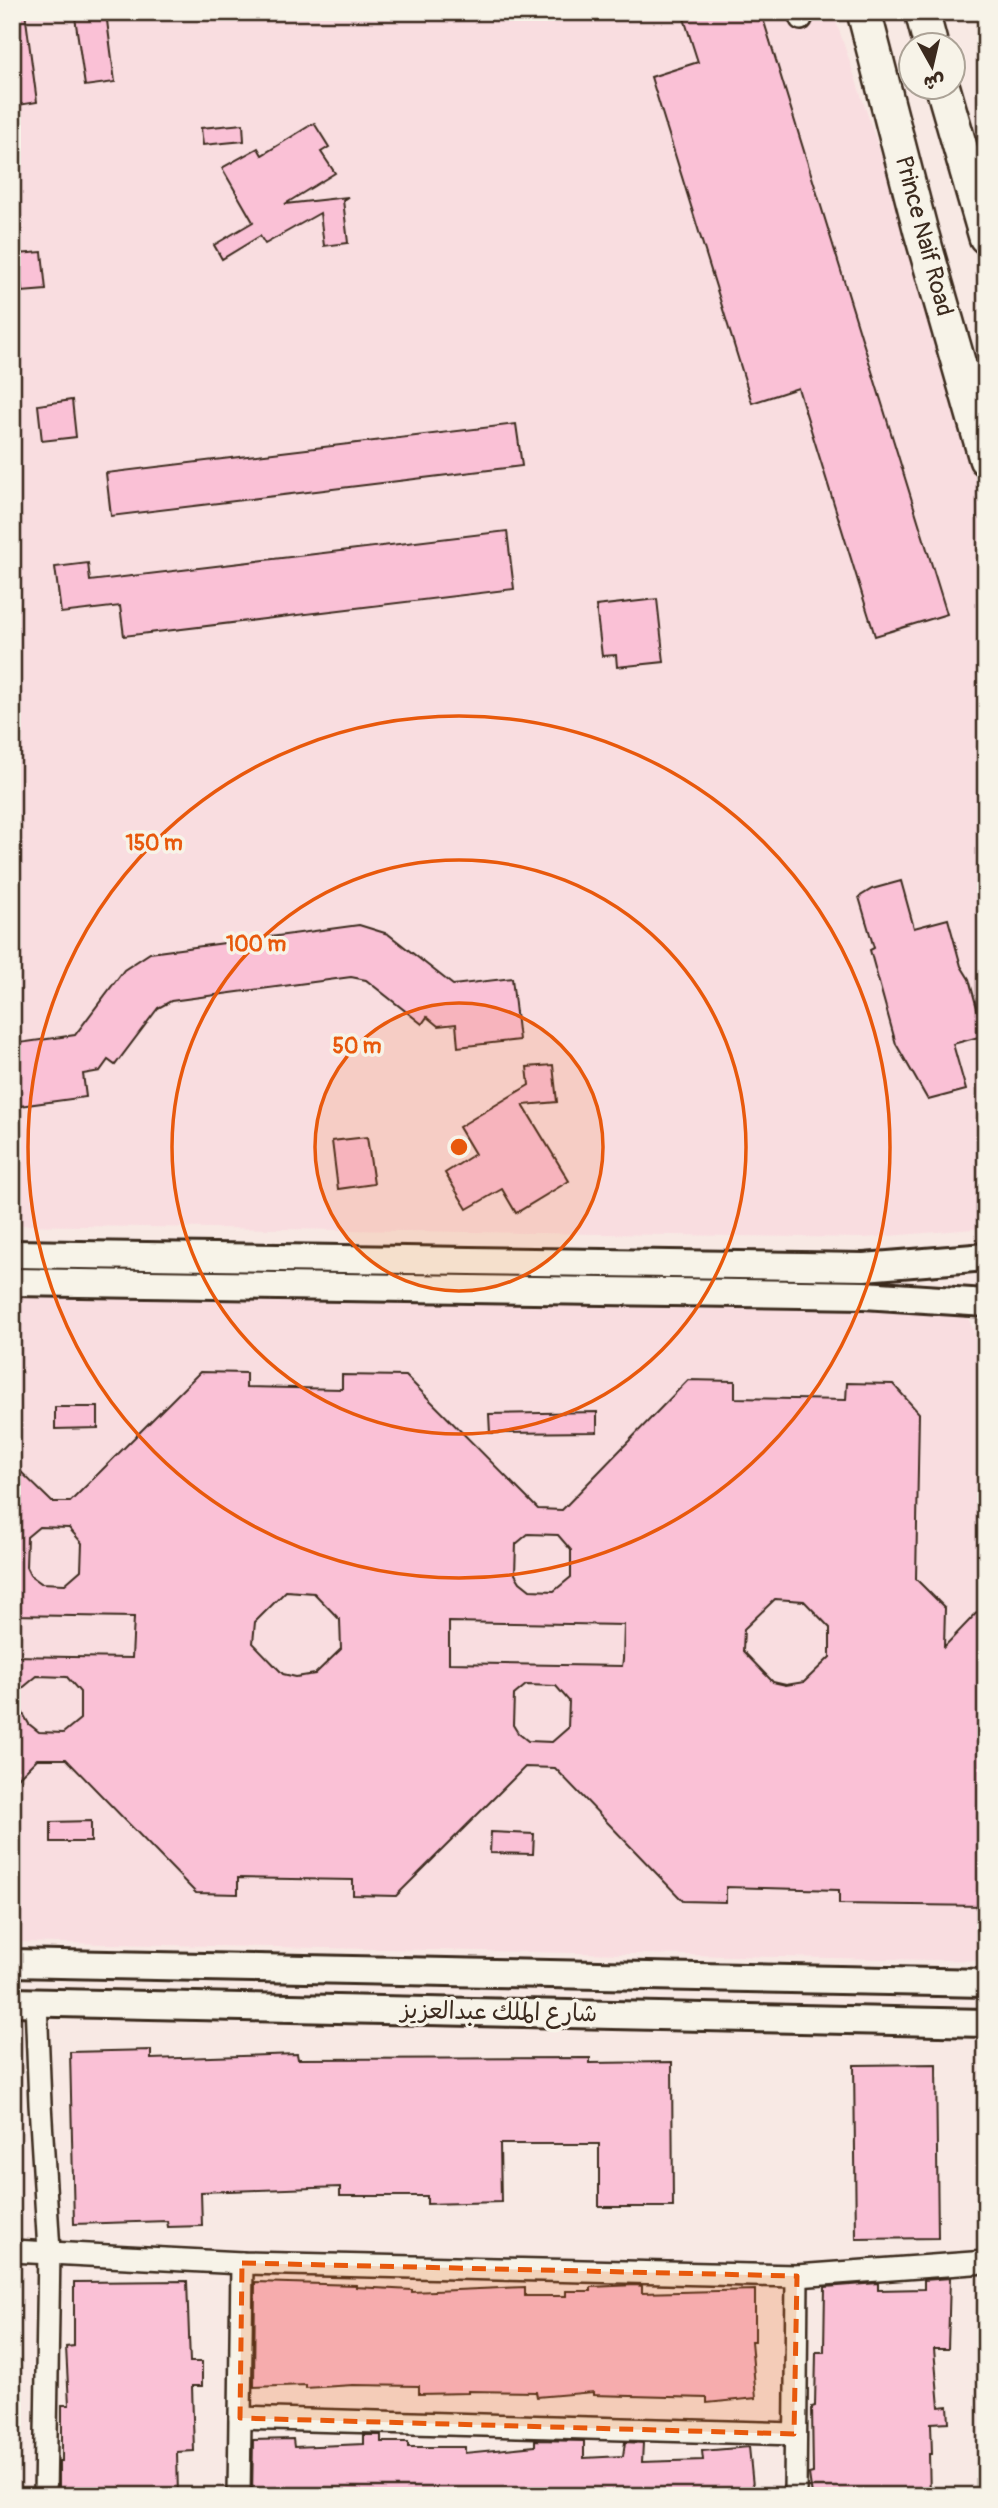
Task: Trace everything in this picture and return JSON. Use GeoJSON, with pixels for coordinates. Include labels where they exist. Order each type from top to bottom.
{"type":"FeatureCollection","features":[{"type":"Feature","properties":{"kind":"main road","name":"Prince Naif Road"},"geometry":{"type":"LineString","coordinates":[[864,12],[921,232],[986,459]]}},
{"type":"Feature","properties":{"kind":"main road"},"geometry":{"type":"LineString","coordinates":[[922,12],[927,32]]}},
{"type":"Feature","properties":{"kind":"main road"},"geometry":{"type":"LineString","coordinates":[[947,102],[986,237]]}},
{"type":"Feature","properties":{"kind":"street"},"geometry":{"type":"LineString","coordinates":[[12,1254],[864,1267],[986,1257]]}},
{"type":"Feature","properties":{"kind":"street"},"geometry":{"type":"LineString","coordinates":[[12,1282],[850,1295],[986,1303]]}},
{"type":"Feature","properties":{"kind":"street","name":"شارع الملك عبدالعزيز"},"geometry":{"type":"LineString","coordinates":[[12,1963],[986,1983]]}},
{"type":"Feature","properties":{"kind":"street"},"geometry":{"type":"LineString","coordinates":[[24,2001],[40,2104],[49,2251],[45,2496]]}},
{"type":"Feature","properties":{"kind":"street","name":"شارع الملك عبدالعزيز"},"geometry":{"type":"LineString","coordinates":[[24,2001],[986,2023]]}},
{"type":"Feature","properties":{"kind":"street"},"geometry":{"type":"LineString","coordinates":[[12,2251],[242,2263],[797,2276],[986,2262]]}},
{"type":"Feature","properties":{"kind":"street"},"geometry":{"type":"LineString","coordinates":[[239,2496],[242,2263]]}},
{"type":"Feature","properties":{"kind":"street"},"geometry":{"type":"LineString","coordinates":[[794,2496],[797,2276]]}},
{"type":"Feature","properties":{"kind":"street"},"geometry":{"type":"LineString","coordinates":[[240,2418],[794,2434]]}},
{"type":"Feature","properties":{"kind":"highlighted area"},"geometry":{"type":"Polygon","coordinates":[[[242,2263],[797,2276],[794,2434],[240,2418],[242,2263]]]}},
{"type":"Feature","properties":{"kind":"shaded area"},"geometry":{"type":"Polygon","coordinates":[[[12,12],[833,12],[908,235],[986,495],[986,1228],[864,1238],[12,1225],[12,12]]]}},
{"type":"Feature","properties":{"kind":"shaded area"},"geometry":{"type":"Polygon","coordinates":[[[12,1296],[966,1312],[978,1342],[977,1516],[986,1516],[986,1961],[12,1942],[12,1296]]]}},
{"type":"Feature","properties":{"kind":"building"},"geometry":{"type":"Polygon","coordinates":[[[12,12],[25,12],[37,102],[12,106],[12,12]]]}},
{"type":"Feature","properties":{"kind":"building"},"geometry":{"type":"Polygon","coordinates":[[[682,12],[761,12],[947,614],[875,636],[798,388],[752,403],[651,77],[698,62],[682,12]]]}},
{"type":"Feature","properties":{"kind":"building"},"geometry":{"type":"Polygon","coordinates":[[[106,13],[115,82],[85,86],[75,17],[106,13]]]}},
{"type":"Feature","properties":{"kind":"building"},"geometry":{"type":"Polygon","coordinates":[[[314,123],[329,147],[321,152],[335,173],[285,204],[348,197],[343,200],[348,243],[324,246],[320,213],[265,244],[260,236],[222,259],[214,245],[253,222],[222,168],[258,148],[262,155],[314,123]]]}},
{"type":"Feature","properties":{"kind":"building"},"geometry":{"type":"Polygon","coordinates":[[[243,124],[244,141],[203,145],[201,128],[243,124]]]}},
{"type":"Feature","properties":{"kind":"building"},"geometry":{"type":"Polygon","coordinates":[[[42,252],[46,290],[22,292],[18,254],[42,252]]]}},
{"type":"Feature","properties":{"kind":"building"},"geometry":{"type":"Polygon","coordinates":[[[72,400],[76,437],[42,441],[38,405],[72,400]]]}},
{"type":"Feature","properties":{"kind":"building"},"geometry":{"type":"Polygon","coordinates":[[[516,424],[522,466],[111,516],[106,473],[516,424]]]}},
{"type":"Feature","properties":{"kind":"building"},"geometry":{"type":"Polygon","coordinates":[[[507,531],[514,589],[124,636],[120,606],[61,613],[55,567],[88,563],[90,581],[507,531]]]}},
{"type":"Feature","properties":{"kind":"building"},"geometry":{"type":"Polygon","coordinates":[[[657,599],[664,662],[617,667],[616,655],[602,656],[596,606],[657,599]]]}},
{"type":"Feature","properties":{"kind":"building"},"geometry":{"type":"Polygon","coordinates":[[[901,881],[914,928],[948,919],[961,966],[969,979],[980,1019],[986,1029],[986,1035],[953,1044],[966,1090],[928,1100],[896,1044],[870,950],[874,948],[859,897],[872,889],[901,881]]]}},
{"type":"Feature","properties":{"kind":"building"},"geometry":{"type":"Polygon","coordinates":[[[359,925],[388,934],[453,985],[512,978],[519,1040],[458,1047],[456,1024],[438,1026],[427,1017],[422,1024],[366,980],[351,977],[171,1001],[158,1008],[115,1065],[108,1060],[100,1071],[83,1074],[86,1097],[12,1107],[12,1044],[75,1035],[124,970],[150,953],[359,925]]]}},
{"type":"Feature","properties":{"kind":"building"},"geometry":{"type":"Polygon","coordinates":[[[553,1065],[557,1102],[523,1105],[569,1181],[516,1213],[502,1189],[467,1209],[445,1173],[475,1154],[459,1127],[529,1085],[527,1067],[553,1065]]]}},
{"type":"Feature","properties":{"kind":"building"},"geometry":{"type":"Polygon","coordinates":[[[367,1137],[374,1184],[338,1189],[332,1141],[367,1137]]]}},
{"type":"Feature","properties":{"kind":"building"},"geometry":{"type":"Polygon","coordinates":[[[200,1372],[246,1373],[246,1387],[342,1389],[342,1375],[406,1376],[538,1509],[562,1510],[688,1380],[735,1381],[735,1398],[846,1400],[847,1383],[893,1384],[919,1413],[916,1579],[945,1608],[944,1647],[986,1603],[986,1906],[839,1904],[839,1890],[726,1887],[726,1902],[683,1901],[555,1768],[525,1767],[396,1896],[353,1895],[353,1880],[238,1878],[238,1894],[196,1893],[66,1759],[37,1759],[12,1784],[12,1656],[132,1658],[134,1617],[12,1615],[12,1463],[52,1502],[70,1502],[200,1372]],[[39,1527],[27,1537],[26,1567],[30,1575],[41,1583],[65,1584],[81,1570],[82,1543],[69,1528],[39,1527]],[[528,1534],[516,1544],[515,1574],[530,1590],[554,1591],[571,1577],[571,1550],[558,1535],[528,1534]],[[286,1591],[255,1622],[253,1643],[283,1674],[296,1677],[315,1674],[341,1649],[340,1620],[314,1593],[286,1591]],[[775,1599],[744,1629],[743,1651],[773,1682],[786,1685],[804,1682],[830,1657],[830,1628],[804,1601],[775,1599]],[[449,1622],[449,1663],[622,1666],[624,1625],[449,1622]],[[37,1676],[13,1696],[29,1724],[39,1732],[63,1733],[80,1719],[80,1692],[67,1677],[37,1676]],[[526,1685],[514,1695],[513,1725],[528,1741],[552,1742],[568,1728],[569,1701],[556,1686],[526,1685]]]}},
{"type":"Feature","properties":{"kind":"building"},"geometry":{"type":"Polygon","coordinates":[[[55,1407],[98,1407],[98,1428],[55,1429],[55,1407]]]}},
{"type":"Feature","properties":{"kind":"building"},"geometry":{"type":"Polygon","coordinates":[[[597,1412],[597,1432],[490,1433],[489,1414],[597,1412]]]}},
{"type":"Feature","properties":{"kind":"building"},"geometry":{"type":"Polygon","coordinates":[[[91,1821],[91,1842],[51,1842],[51,1822],[91,1821]]]}},
{"type":"Feature","properties":{"kind":"building"},"geometry":{"type":"Polygon","coordinates":[[[491,1832],[534,1834],[533,1854],[490,1853],[491,1832]]]}},
{"type":"Feature","properties":{"kind":"building"},"geometry":{"type":"Polygon","coordinates":[[[151,2050],[151,2059],[297,2054],[298,2059],[590,2058],[590,2063],[672,2062],[673,2207],[599,2207],[599,2144],[500,2144],[501,2202],[427,2204],[427,2196],[340,2196],[340,2187],[201,2192],[202,2226],[168,2227],[167,2221],[74,2224],[70,2052],[151,2050]]]}},
{"type":"Feature","properties":{"kind":"building"},"geometry":{"type":"Polygon","coordinates":[[[936,2064],[938,2238],[856,2239],[854,2065],[936,2064]]]}},
{"type":"Feature","properties":{"kind":"building"},"geometry":{"type":"Polygon","coordinates":[[[950,2278],[948,2349],[934,2349],[939,2407],[948,2406],[949,2422],[931,2423],[930,2496],[812,2496],[809,2474],[813,2473],[812,2407],[815,2406],[816,2352],[824,2352],[825,2287],[878,2283],[878,2290],[924,2289],[924,2280],[950,2278]]]}},
{"type":"Feature","properties":{"kind":"building"},"geometry":{"type":"Polygon","coordinates":[[[187,2281],[190,2362],[202,2362],[202,2386],[192,2386],[194,2451],[177,2452],[178,2496],[59,2496],[62,2405],[69,2405],[66,2347],[74,2346],[74,2282],[187,2281]]]}},
{"type":"Feature","properties":{"kind":"building"},"geometry":{"type":"Polygon","coordinates":[[[255,2282],[356,2285],[412,2292],[525,2287],[525,2296],[566,2296],[566,2291],[591,2291],[591,2287],[636,2285],[642,2286],[642,2293],[755,2290],[755,2341],[751,2341],[756,2398],[707,2403],[707,2398],[593,2395],[593,2392],[537,2397],[536,2392],[468,2391],[419,2394],[419,2386],[254,2387],[255,2282]]]}},
{"type":"Feature","properties":{"kind":"building"},"geometry":{"type":"Polygon","coordinates":[[[364,2435],[381,2435],[381,2442],[408,2442],[408,2447],[465,2447],[465,2453],[535,2446],[535,2440],[584,2441],[584,2458],[623,2456],[625,2442],[643,2443],[642,2462],[703,2460],[702,2451],[749,2447],[754,2496],[252,2496],[253,2440],[293,2439],[294,2447],[364,2444],[364,2435]]]}}]}
